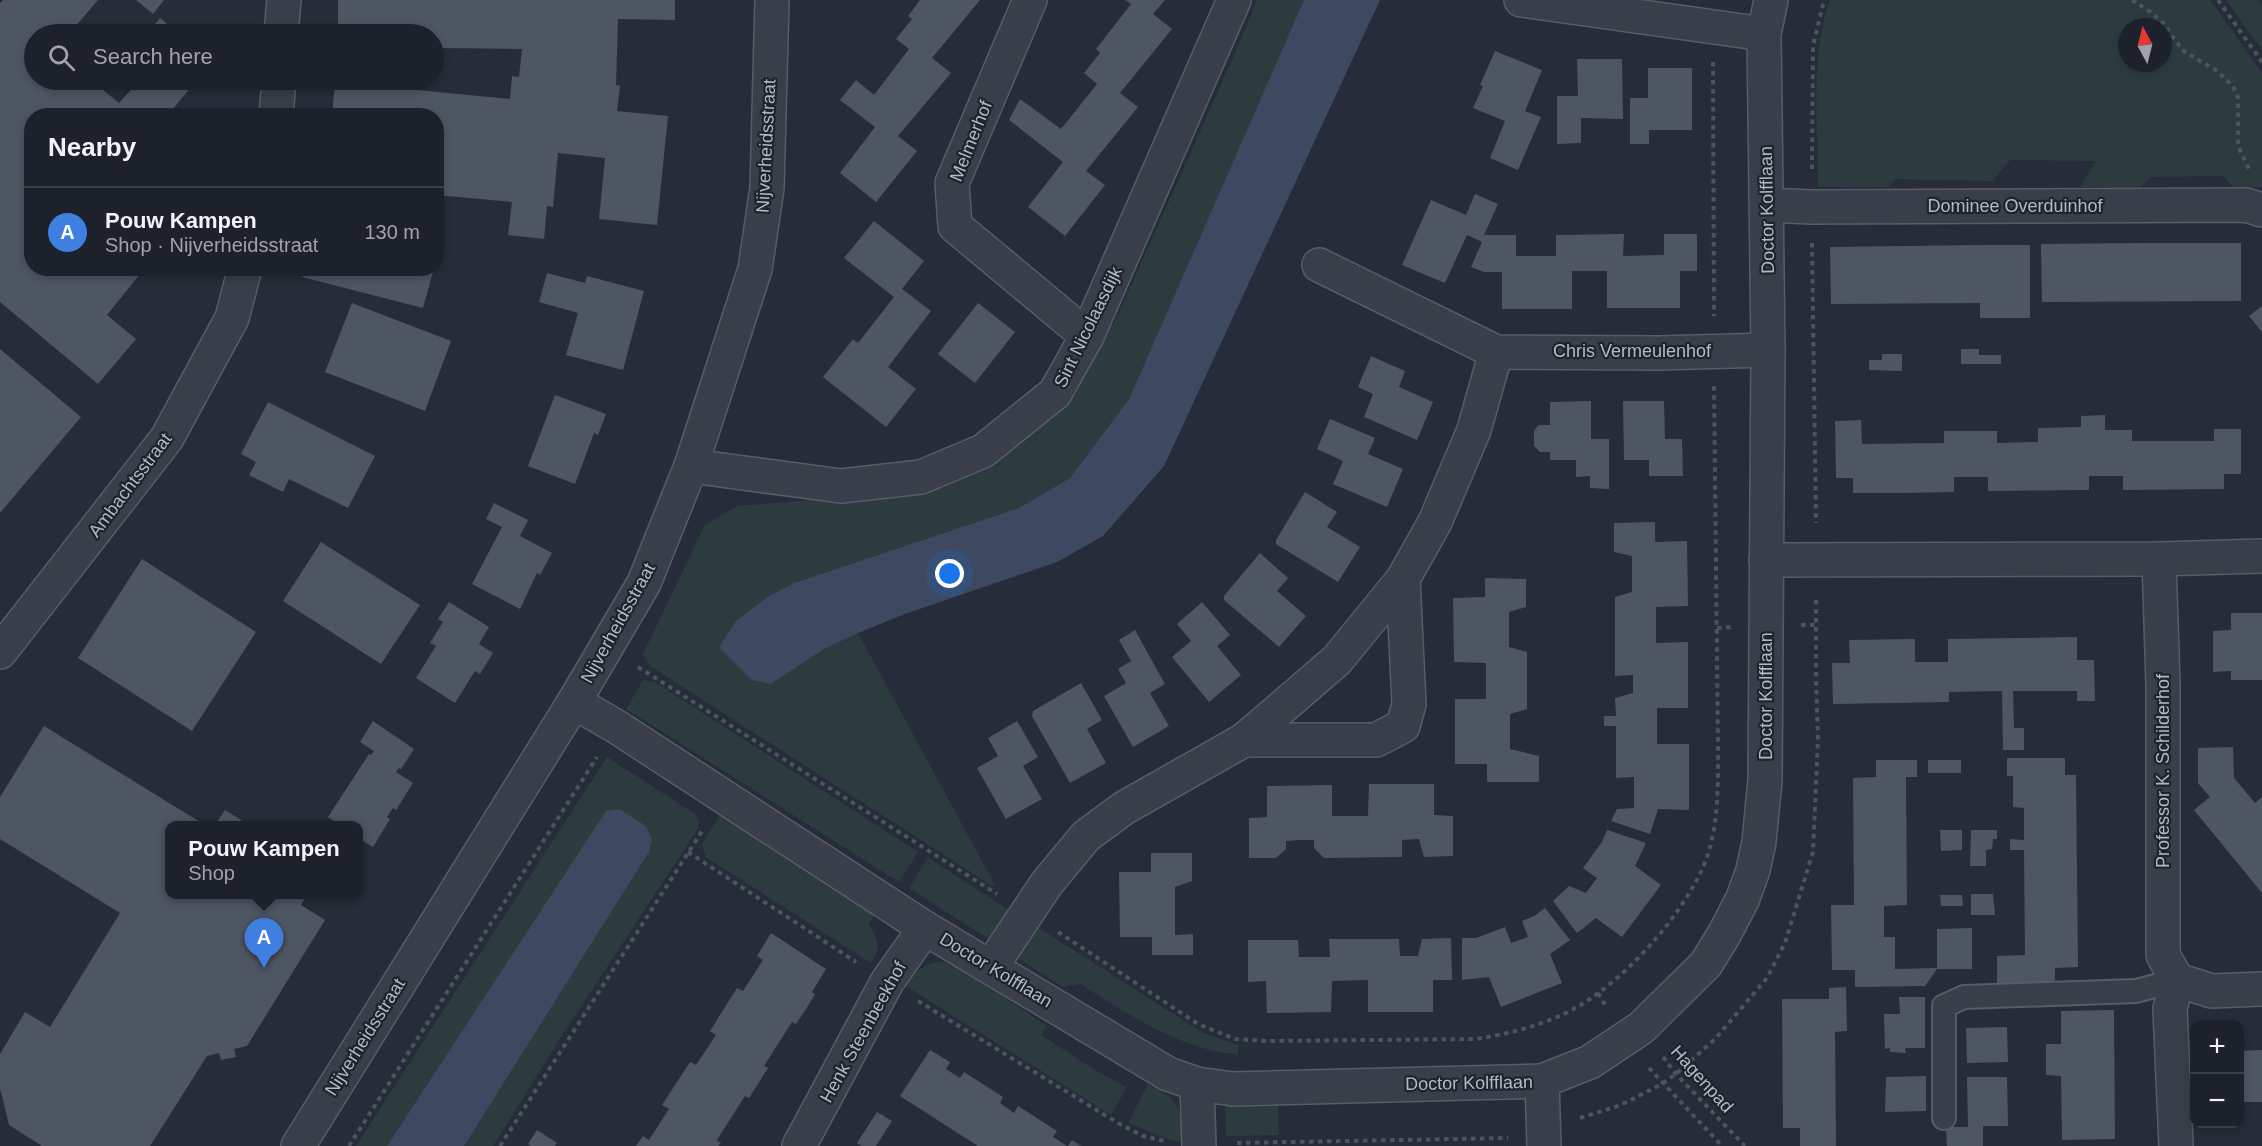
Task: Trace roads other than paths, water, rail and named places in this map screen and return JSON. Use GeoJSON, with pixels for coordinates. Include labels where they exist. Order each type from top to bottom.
{"type":"FeatureCollection","features":[{"type":"Feature","properties":{"kind":"street"},"geometry":{"type":"LineString","coordinates":[[282,24],[284,0]]}},
{"type":"Feature","properties":{"kind":"street","name":"Nijverheidsstraat"},"geometry":{"type":"LineString","coordinates":[[298,1146],[574,702],[644,583],[691,466],[755,269],[767,188],[772,0]]}},
{"type":"Feature","properties":{"kind":"street","name":"Melmerhof"},"geometry":{"type":"LineString","coordinates":[[1030,0],[952,183],[955,226],[1087,336]]}},
{"type":"Feature","properties":{"kind":"street","name":"Sint Nicolaasdijk"},"geometry":{"type":"LineString","coordinates":[[691,466],[841,486],[921,477],[983,452],[1055,393],[1087,336],[1234,0]]}},
{"type":"Feature","properties":{"kind":"street"},"geometry":{"type":"LineString","coordinates":[[1521,0],[1764,34]]}},
{"type":"Feature","properties":{"kind":"street","name":"Doctor Kolfflaan"},"geometry":{"type":"LineString","coordinates":[[574,702],[617,727],[925,928],[1168,1074],[1197,1084],[1233,1089],[1542,1081],[1590,1062],[1633,1033],[1706,964],[1738,907],[1753,870],[1759,842],[1765,780],[1768,350],[1764,34],[1771,0]]}},
{"type":"Feature","properties":{"kind":"street"},"geometry":{"type":"LineString","coordinates":[[277,108],[278,90]]}},
{"type":"Feature","properties":{"kind":"street","name":"Dominee Overduinhof"},"geometry":{"type":"LineString","coordinates":[[1767,205],[1811,207],[2246,205],[2259,209]]}},
{"type":"Feature","properties":{"kind":"street","name":"Chris Vermeulenhof"},"geometry":{"type":"LineString","coordinates":[[1319,265],[1496,352],[1659,353],[1768,350]]}},
{"type":"Feature","properties":{"kind":"street","name":"Ambachtsstraat"},"geometry":{"type":"LineString","coordinates":[[0,652],[167,438],[232,318],[244,276]]}},
{"type":"Feature","properties":{"kind":"street"},"geometry":{"type":"LineString","coordinates":[[991,967],[1047,883],[1086,836],[1124,808],[1244,740],[1337,660],[1403,579],[1435,522],[1469,440],[1496,352]]}},
{"type":"Feature","properties":{"kind":"street"},"geometry":{"type":"LineString","coordinates":[[1766,560],[2159,560],[2262,556]]}},
{"type":"Feature","properties":{"kind":"street","name":"Professor K. Schilderhof"},"geometry":{"type":"LineString","coordinates":[[2159,560],[2163,686],[2163,955],[2176,980]]}},
{"type":"Feature","properties":{"kind":"street"},"geometry":{"type":"LineString","coordinates":[[1244,740],[1376,740],[1403,726],[1408,704],[1403,579]]}},
{"type":"Feature","properties":{"kind":"street","name":"Henk Steenbeekhof"},"geometry":{"type":"LineString","coordinates":[[806,1143],[887,982],[925,928]]}},
{"type":"Feature","properties":{"kind":"street"},"geometry":{"type":"LineString","coordinates":[[2176,1146],[2170,1010],[2176,980],[2212,990],[2262,989]]}},
{"type":"Feature","properties":{"kind":"street"},"geometry":{"type":"LineString","coordinates":[[1542,1081],[1544,1142]]}},
{"type":"Feature","properties":{"kind":"street"},"geometry":{"type":"LineString","coordinates":[[1197,1084],[1199,1145]]}},
{"type":"Feature","properties":{"kind":"lane"},"geometry":{"type":"LineString","coordinates":[[1944,1118],[1944,1006],[1964,997],[2136,991],[2176,980]]}},
{"type":"Feature","properties":{"kind":"water"},"geometry":{"type":"Polygon","coordinates":[[[1304,0],[1380,0],[1164,466],[1103,536],[1057,562],[905,614],[858,633],[824,649],[771,684],[752,680],[719,647],[736,621],[769,596],[794,583],[1019,508],[1070,478],[1129,399],[1304,0]]]}},
{"type":"Feature","properties":{"kind":"water"},"geometry":{"type":"Polygon","coordinates":[[[619,809],[646,826],[652,840],[649,852],[464,1146],[387,1146],[606,811],[619,809]]]}},
{"type":"Feature","properties":{"kind":"place","name":"Pouw Kampen"},"geometry":{"type":"Point","coordinates":[264,968]}}]}
